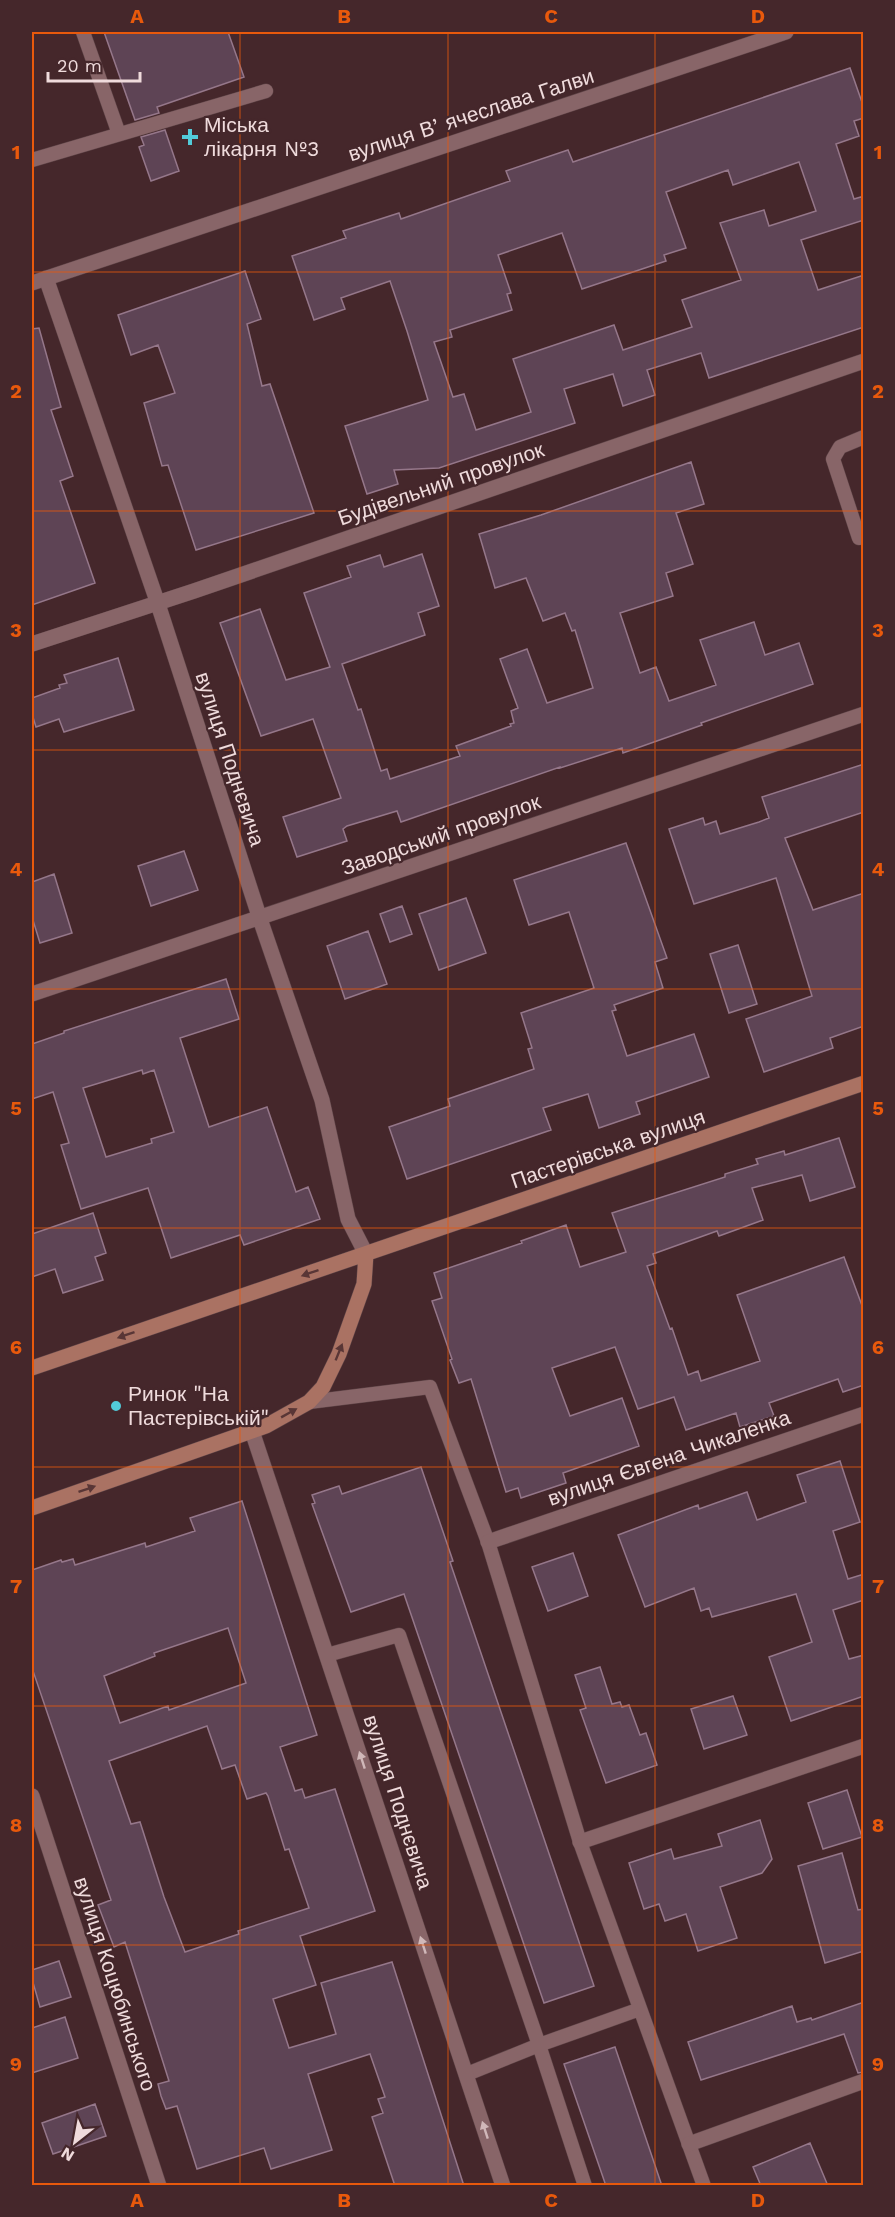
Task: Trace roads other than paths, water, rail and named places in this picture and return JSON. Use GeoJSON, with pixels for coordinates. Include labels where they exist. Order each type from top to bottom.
{"type":"FeatureCollection","features":[{"type":"Feature","properties":{"kind":"main road","name":"Пастерівська вулиця"},"geometry":{"type":"LineString","coordinates":[[32,1368],[864,1083]]}},
{"type":"Feature","properties":{"kind":"main road"},"geometry":{"type":"LineString","coordinates":[[32,1508],[266,1426],[309,1402],[323,1387],[339,1354],[364,1284],[366,1254]]}},
{"type":"Feature","properties":{"kind":"street","name":"вулиця Вʼячеслава Галви"},"geometry":{"type":"LineString","coordinates":[[39,281],[786,32]]}},
{"type":"Feature","properties":{"kind":"street","name":"вулиця Поднєвича"},"geometry":{"type":"LineString","coordinates":[[39,281],[157,601],[260,919],[322,1100],[348,1219],[366,1254]]}},
{"type":"Feature","properties":{"kind":"street","name":"Будівельний провулок"},"geometry":{"type":"LineString","coordinates":[[32,644],[157,601],[194,591],[864,361]]}},
{"type":"Feature","properties":{"kind":"street","name":"Заводський провулок"},"geometry":{"type":"LineString","coordinates":[[32,994],[864,714]]}},
{"type":"Feature","properties":{"kind":"street","name":"вулиця Євгена Чикаленка"},"geometry":{"type":"LineString","coordinates":[[488,1542],[864,1414]]}},
{"type":"Feature","properties":{"kind":"street","name":"вулиця Поднєвича"},"geometry":{"type":"LineString","coordinates":[[252,1431],[503,2186]]}},
{"type":"Feature","properties":{"kind":"street"},"geometry":{"type":"LineString","coordinates":[[580,1842],[864,1746]]}},
{"type":"Feature","properties":{"kind":"street","name":"вулиця Коцюбинського"},"geometry":{"type":"LineString","coordinates":[[32,1796],[159,2186]]}},
{"type":"Feature","properties":{"kind":"street"},"geometry":{"type":"LineString","coordinates":[[688,2144],[864,2081]]}},
{"type":"Feature","properties":{"kind":"lane"},"geometry":{"type":"LineString","coordinates":[[83,32],[119,134]]}},
{"type":"Feature","properties":{"kind":"lane"},"geometry":{"type":"LineString","coordinates":[[32,160],[266,91]]}},
{"type":"Feature","properties":{"kind":"lane"},"geometry":{"type":"LineString","coordinates":[[859,538],[833,459],[840,447],[864,437]]}},
{"type":"Feature","properties":{"kind":"lane"},"geometry":{"type":"LineString","coordinates":[[309,1402],[430,1388],[488,1542],[580,1842],[704,2186]]}},
{"type":"Feature","properties":{"kind":"lane"},"geometry":{"type":"LineString","coordinates":[[327,1654],[399,1635],[585,2186]]}},
{"type":"Feature","properties":{"kind":"lane"},"geometry":{"type":"LineString","coordinates":[[467,2074],[539,2045],[640,2009]]}},
{"type":"Feature","properties":{"kind":"place","name":"Міська лікарня №3"},"geometry":{"type":"Point","coordinates":[190,137]}},
{"type":"Feature","properties":{"kind":"place","name":"Ринок \"На Пастерівській\""},"geometry":{"type":"Point","coordinates":[116,1406]}}]}
